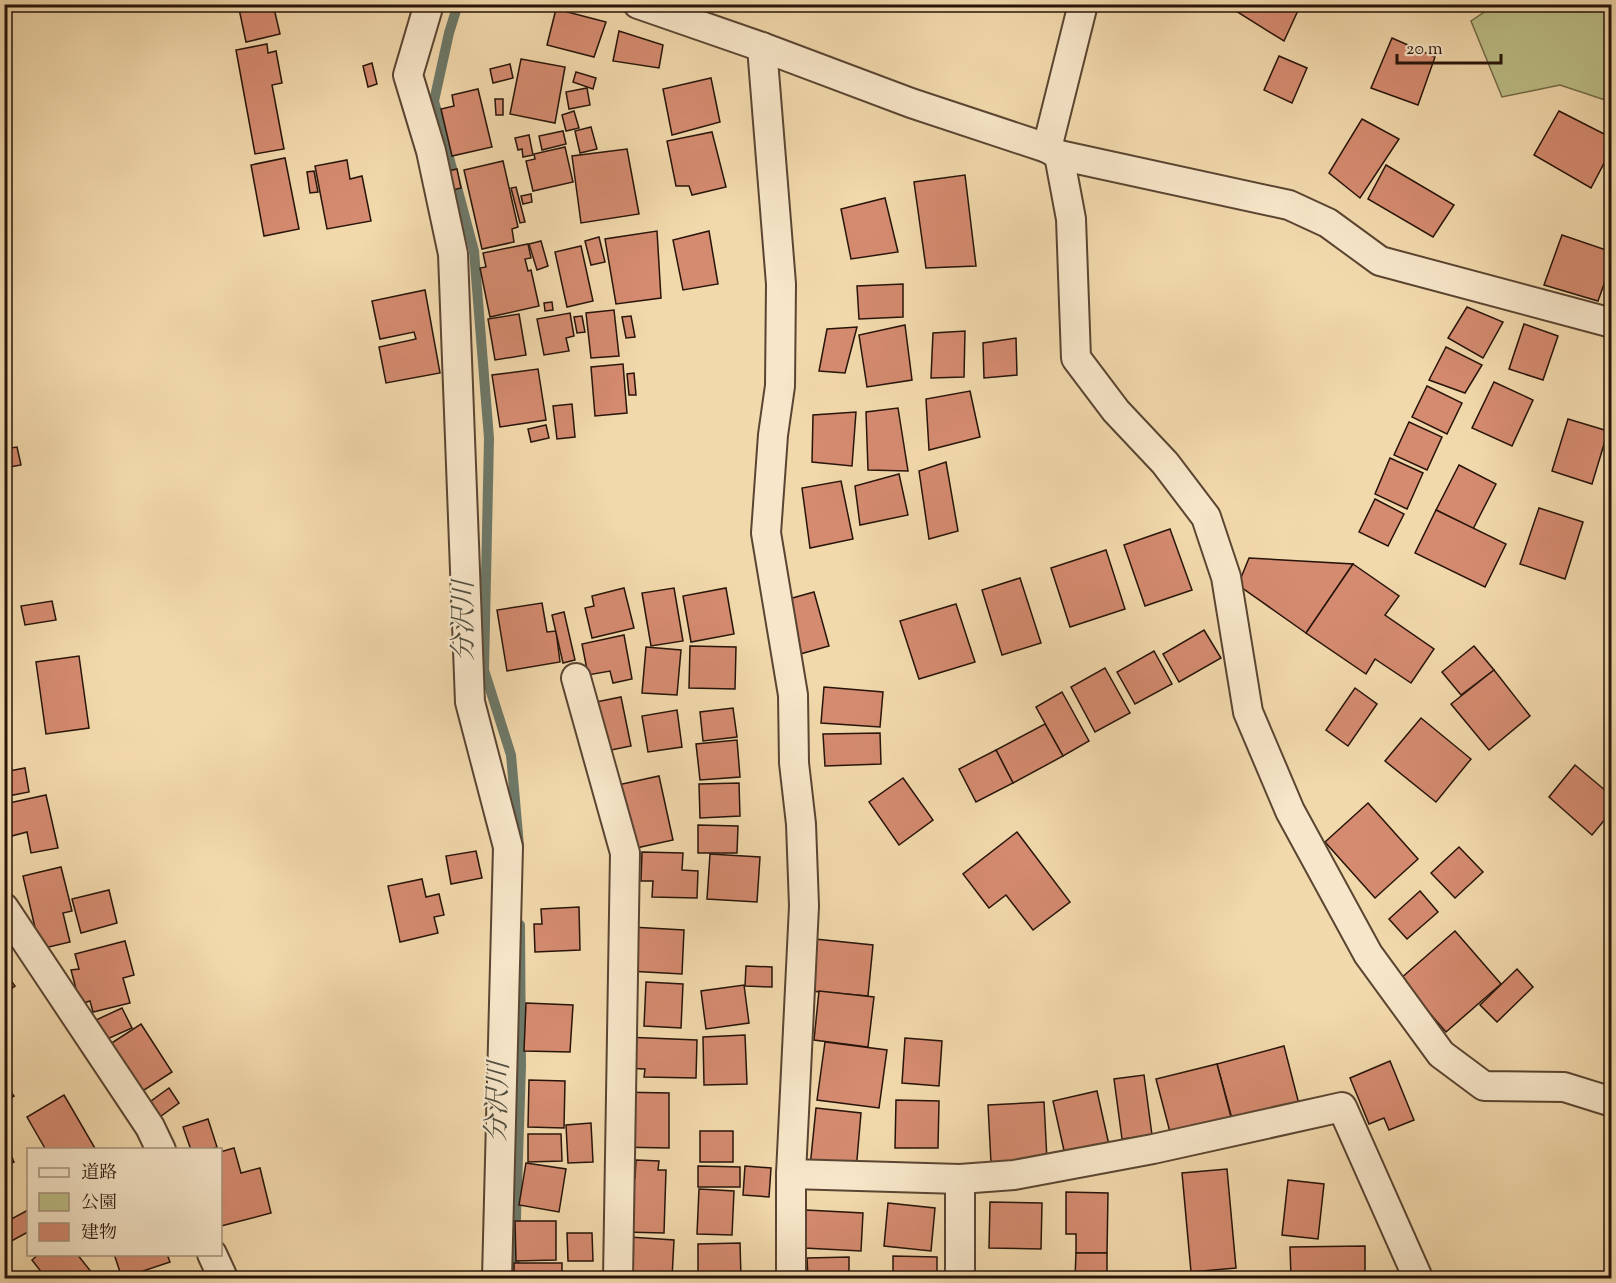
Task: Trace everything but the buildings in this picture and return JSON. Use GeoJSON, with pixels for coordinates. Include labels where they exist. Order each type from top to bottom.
{"type":"FeatureCollection","features":[{"type":"Feature","properties":{"kind":"street"},"geometry":{"type":"LineString","coordinates":[[429,4],[408,75],[431,151],[453,254],[470,702],[508,847],[497,1278]]}},
{"type":"Feature","properties":{"kind":"street"},"geometry":{"type":"LineString","coordinates":[[638,4],[1053,152],[1289,205],[1328,223],[1380,261],[1611,323]]}},
{"type":"Feature","properties":{"kind":"street"},"geometry":{"type":"LineString","coordinates":[[1083,4],[1053,152],[1071,219],[1076,358],[1116,411],[1165,463],[1206,517],[1226,577],[1248,712],[1290,811],[1368,954],[1441,1054],[1484,1086],[1563,1088],[1611,1102]]}},
{"type":"Feature","properties":{"kind":"street"},"geometry":{"type":"LineString","coordinates":[[762,48],[781,284],[780,386],[772,435],[766,533],[793,695],[794,763],[801,824],[804,906],[791,1174],[791,1278]]}},
{"type":"Feature","properties":{"kind":"street"},"geometry":{"type":"LineString","coordinates":[[576,678],[626,853],[618,1278]]}},
{"type":"Feature","properties":{"kind":"street"},"geometry":{"type":"LineString","coordinates":[[4,908],[150,1127],[160,1148]]}},
{"type":"Feature","properties":{"kind":"street"},"geometry":{"type":"LineString","coordinates":[[791,1174],[960,1179],[1014,1174],[1153,1149],[1342,1107],[1418,1278]]}},
{"type":"Feature","properties":{"kind":"street"},"geometry":{"type":"LineString","coordinates":[[960,1179],[960,1278]]}},
{"type":"Feature","properties":{"kind":"street"},"geometry":{"type":"LineString","coordinates":[[213,1256],[223,1278]]}},
{"type":"Feature","properties":{"kind":"green space"},"geometry":{"type":"Polygon","coordinates":[[[1495,5],[1611,5],[1611,102],[1560,85],[1502,97],[1471,21],[1495,5]]]}},
{"type":"Feature","properties":{"kind":"waterway","name":"分沢川"},"geometry":{"type":"LineString","coordinates":[[458,4],[434,101],[474,251],[489,438],[484,670],[511,755],[519,846]]}},
{"type":"Feature","properties":{"kind":"waterway","name":"分沢川"},"geometry":{"type":"LineString","coordinates":[[514,1278],[521,1066],[520,925]]}}]}
